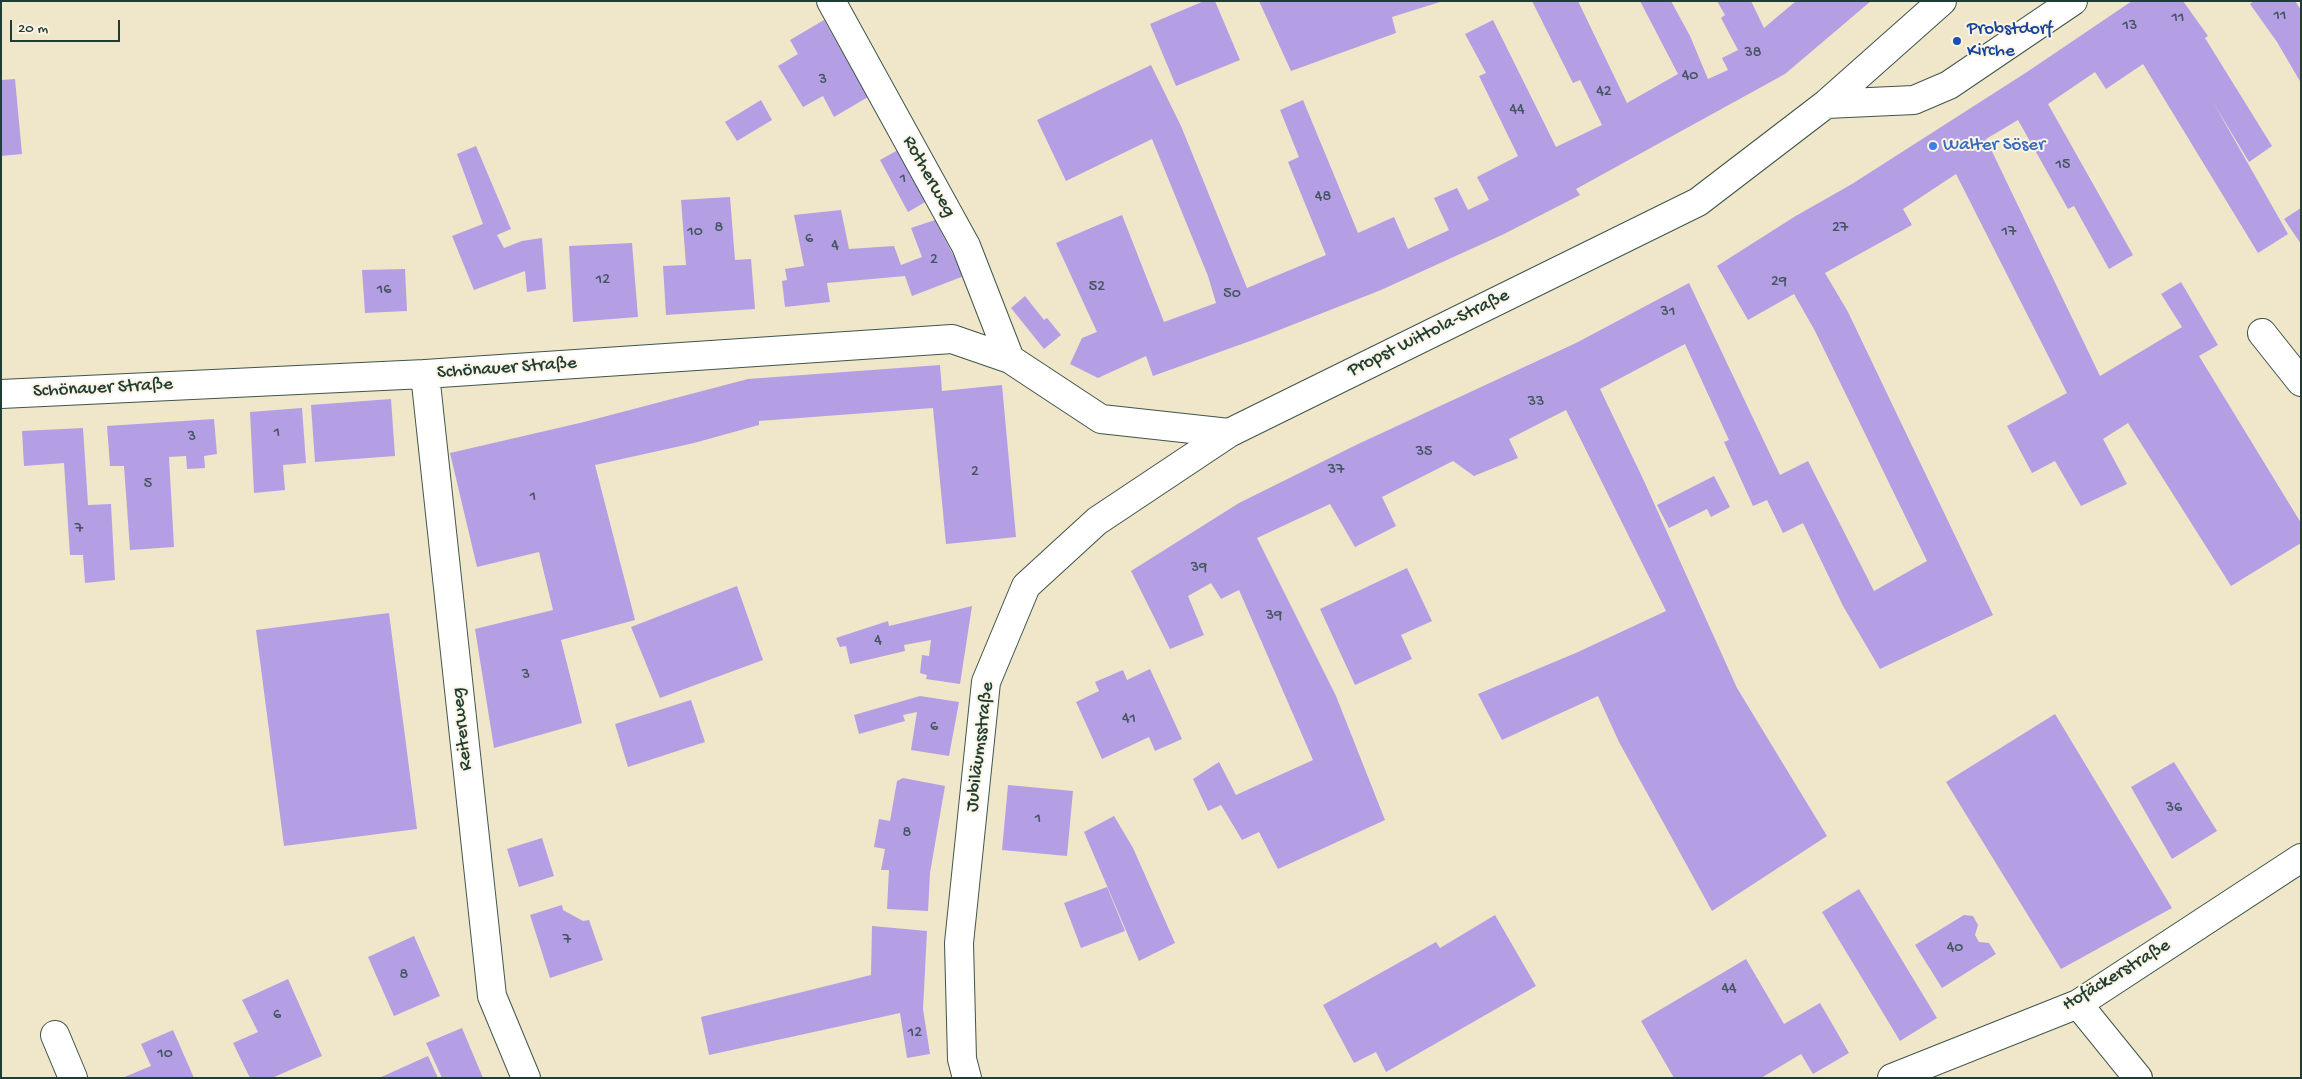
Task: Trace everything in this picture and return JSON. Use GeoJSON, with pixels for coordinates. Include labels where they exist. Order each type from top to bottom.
{"type":"FeatureCollection","features":[{"type":"Feature","properties":{"kind":"street","name":"Rotherweg"},"geometry":{"type":"LineString","coordinates":[[831,1],[966,246],[1010,359]]}},
{"type":"Feature","properties":{"kind":"street","name":"Propst Wittola-Straße"},"geometry":{"type":"LineString","coordinates":[[1229,433],[1698,202],[1826,104],[1942,1]]}},
{"type":"Feature","properties":{"kind":"street"},"geometry":{"type":"LineString","coordinates":[[1826,104],[1914,100],[1948,85],[2073,1]]}},
{"type":"Feature","properties":{"kind":"street"},"geometry":{"type":"LineString","coordinates":[[2262,333],[2301,382]]}},
{"type":"Feature","properties":{"kind":"street","name":"Schönauer Straße"},"geometry":{"type":"LineString","coordinates":[[1,394],[425,374],[952,339],[1010,359]]}},
{"type":"Feature","properties":{"kind":"street"},"geometry":{"type":"LineString","coordinates":[[1010,359],[1102,419],[1229,433]]}},
{"type":"Feature","properties":{"kind":"street","name":"Reiterweg"},"geometry":{"type":"LineString","coordinates":[[425,374],[492,996],[526,1078]]}},
{"type":"Feature","properties":{"kind":"street","name":"Jubiläumsstraße"},"geometry":{"type":"LineString","coordinates":[[967,1078],[962,1059],[959,943],[986,682],[1026,586],[1097,521],[1229,433]]}},
{"type":"Feature","properties":{"kind":"street","name":"Hofäckerstraße"},"geometry":{"type":"LineString","coordinates":[[1892,1078],[2078,1004],[2301,858]]}},
{"type":"Feature","properties":{"kind":"street"},"geometry":{"type":"LineString","coordinates":[[2078,1004],[2138,1078]]}},
{"type":"Feature","properties":{"kind":"street"},"geometry":{"type":"LineString","coordinates":[[55,1035],[72,1078]]}},
{"type":"Feature","properties":{"kind":"building"},"geometry":{"type":"Polygon","coordinates":[[[1204,1],[1215,1],[1240,60],[1176,86],[1150,24],[1204,1]]]}},
{"type":"Feature","properties":{"kind":"building"},"geometry":{"type":"Polygon","coordinates":[[[1259,1],[1440,2],[1392,17],[1396,33],[1291,71],[1259,1]]]}},
{"type":"Feature","properties":{"kind":"building"},"geometry":{"type":"Polygon","coordinates":[[[1532,1],[1578,1],[1627,103],[1678,74],[1640,1],[1671,1],[1690,36],[1708,79],[1728,70],[1722,58],[1738,50],[1721,18],[1725,15],[1717,1],[1751,1],[1764,28],[1796,1],[1871,1],[1785,74],[1576,189],[1580,195],[1504,234],[1381,290],[1264,336],[1153,376],[1146,356],[1098,378],[1070,364],[1082,338],[1097,332],[1056,243],[1093,227],[1122,215],[1164,322],[1216,303],[1208,276],[1152,139],[1066,181],[1037,120],[1151,65],[1181,126],[1247,288],[1326,255],[1288,162],[1299,157],[1280,110],[1303,100],[1358,233],[1394,217],[1408,249],[1449,230],[1434,198],[1457,188],[1468,210],[1489,200],[1477,177],[1518,156],[1479,76],[1486,73],[1465,34],[1493,20],[1556,147],[1602,125],[1580,80],[1573,83],[1532,1]]]}},
{"type":"Feature","properties":{"kind":"building"},"geometry":{"type":"Polygon","coordinates":[[[2132,1],[2183,1],[2208,36],[2205,38],[2272,146],[2249,162],[2213,102],[2288,234],[2258,253],[2143,64],[2106,89],[2095,72],[2048,104],[2133,255],[2109,269],[2074,206],[2068,209],[2018,120],[1986,139],[2100,376],[2182,327],[2161,294],[2181,282],[2218,345],[2199,356],[2301,523],[2301,543],[2231,586],[2128,423],[2103,439],[2127,484],[2081,506],[2055,461],[2032,473],[2007,426],[2067,393],[1956,174],[1903,209],[1912,225],[1825,273],[1848,312],[1993,615],[1880,669],[1843,606],[1803,523],[1783,533],[1767,500],[1753,506],[1724,442],[1729,440],[1685,344],[1600,389],[1644,481],[1737,688],[1827,836],[1712,911],[1619,742],[1598,696],[1502,740],[1478,694],[1578,652],[1666,611],[1566,410],[1509,439],[1518,458],[1474,476],[1453,461],[1382,497],[1396,526],[1355,547],[1330,504],[1257,538],[1336,696],[1385,820],[1278,869],[1259,832],[1242,840],[1221,805],[1208,811],[1193,779],[1219,762],[1236,795],[1313,760],[1239,590],[1221,599],[1211,583],[1188,596],[1204,635],[1170,649],[1131,571],[1239,503],[1356,445],[1576,343],[1689,283],[1780,475],[1808,461],[1874,591],[1927,561],[1815,331],[1794,294],[1748,320],[1717,266],[1794,217],[1852,184],[2027,72],[2132,1]]]}},
{"type":"Feature","properties":{"kind":"building"},"geometry":{"type":"Polygon","coordinates":[[[2254,1],[2295,1],[2301,10],[2301,83],[2277,42],[2250,4],[2254,1]]]}},
{"type":"Feature","properties":{"kind":"building"},"geometry":{"type":"Polygon","coordinates":[[[824,20],[868,97],[834,117],[823,96],[803,107],[778,66],[798,54],[790,40],[824,20]]]}},
{"type":"Feature","properties":{"kind":"building"},"geometry":{"type":"Polygon","coordinates":[[[15,79],[22,154],[1,156],[1,80],[15,79]]]}},
{"type":"Feature","properties":{"kind":"building"},"geometry":{"type":"Polygon","coordinates":[[[761,100],[772,120],[737,141],[725,122],[761,100]]]}},
{"type":"Feature","properties":{"kind":"building"},"geometry":{"type":"Polygon","coordinates":[[[476,146],[511,229],[497,235],[504,248],[522,241],[542,238],[546,289],[527,292],[525,271],[474,290],[452,236],[483,224],[457,154],[476,146]]]}},
{"type":"Feature","properties":{"kind":"building"},"geometry":{"type":"Polygon","coordinates":[[[898,150],[927,201],[908,212],[880,160],[898,150]]]}},
{"type":"Feature","properties":{"kind":"building"},"geometry":{"type":"Polygon","coordinates":[[[730,197],[735,260],[751,259],[755,309],[666,315],[663,266],[686,265],[681,200],[730,197]]]}},
{"type":"Feature","properties":{"kind":"building"},"geometry":{"type":"Polygon","coordinates":[[[2301,208],[2301,244],[2284,219],[2301,208]]]}},
{"type":"Feature","properties":{"kind":"building"},"geometry":{"type":"Polygon","coordinates":[[[841,210],[849,249],[894,246],[901,265],[922,257],[911,228],[935,220],[964,276],[912,296],[905,276],[827,283],[830,302],[785,307],[782,281],[787,280],[785,269],[804,266],[794,215],[841,210]]]}},
{"type":"Feature","properties":{"kind":"building"},"geometry":{"type":"Polygon","coordinates":[[[632,243],[638,317],[573,322],[569,246],[632,243]]]}},
{"type":"Feature","properties":{"kind":"building"},"geometry":{"type":"Polygon","coordinates":[[[405,269],[407,311],[365,313],[362,270],[405,269]]]}},
{"type":"Feature","properties":{"kind":"building"},"geometry":{"type":"Polygon","coordinates":[[[1025,296],[1044,320],[1047,318],[1061,335],[1044,349],[1011,308],[1025,296]]]}},
{"type":"Feature","properties":{"kind":"building"},"geometry":{"type":"Polygon","coordinates":[[[940,365],[942,391],[1002,385],[1016,537],[946,544],[933,408],[759,421],[759,425],[694,443],[595,465],[635,620],[561,640],[582,723],[494,748],[475,629],[553,610],[539,552],[477,567],[450,453],[584,422],[748,379],[940,365]]]}},
{"type":"Feature","properties":{"kind":"building"},"geometry":{"type":"Polygon","coordinates":[[[391,399],[395,456],[315,462],[311,405],[391,399]]]}},
{"type":"Feature","properties":{"kind":"building"},"geometry":{"type":"Polygon","coordinates":[[[302,408],[306,463],[283,465],[285,490],[254,493],[250,412],[302,408]]]}},
{"type":"Feature","properties":{"kind":"building"},"geometry":{"type":"Polygon","coordinates":[[[214,419],[217,454],[204,456],[205,468],[187,469],[186,456],[169,457],[174,547],[130,550],[124,466],[110,466],[107,426],[214,419]]]}},
{"type":"Feature","properties":{"kind":"building"},"geometry":{"type":"Polygon","coordinates":[[[83,428],[88,505],[111,504],[115,580],[85,583],[83,555],[70,555],[64,463],[24,466],[22,431],[83,428]]]}},
{"type":"Feature","properties":{"kind":"building"},"geometry":{"type":"Polygon","coordinates":[[[1714,476],[1730,507],[1711,517],[1707,509],[1669,528],[1657,505],[1714,476]]]}},
{"type":"Feature","properties":{"kind":"building"},"geometry":{"type":"Polygon","coordinates":[[[1407,568],[1432,621],[1401,635],[1412,659],[1355,685],[1320,609],[1407,568]]]}},
{"type":"Feature","properties":{"kind":"building"},"geometry":{"type":"Polygon","coordinates":[[[737,586],[763,660],[660,698],[631,627],[737,586]]]}},
{"type":"Feature","properties":{"kind":"building"},"geometry":{"type":"Polygon","coordinates":[[[972,606],[960,684],[926,679],[927,675],[920,673],[922,655],[929,656],[931,640],[904,645],[905,651],[850,664],[846,646],[840,647],[836,638],[888,621],[889,626],[972,606]]]}},
{"type":"Feature","properties":{"kind":"building"},"geometry":{"type":"Polygon","coordinates":[[[389,613],[417,829],[284,846],[256,630],[389,613]]]}},
{"type":"Feature","properties":{"kind":"building"},"geometry":{"type":"Polygon","coordinates":[[[1150,669],[1182,739],[1155,751],[1149,737],[1102,759],[1076,702],[1099,691],[1095,682],[1123,670],[1127,680],[1150,669]]]}},
{"type":"Feature","properties":{"kind":"building"},"geometry":{"type":"Polygon","coordinates":[[[920,696],[959,702],[949,756],[911,750],[917,712],[903,715],[905,721],[859,734],[854,715],[920,696]]]}},
{"type":"Feature","properties":{"kind":"building"},"geometry":{"type":"Polygon","coordinates":[[[691,700],[705,742],[628,767],[615,724],[691,700]]]}},
{"type":"Feature","properties":{"kind":"building"},"geometry":{"type":"Polygon","coordinates":[[[2055,714],[2172,908],[2061,969],[1946,782],[2055,714]]]}},
{"type":"Feature","properties":{"kind":"building"},"geometry":{"type":"Polygon","coordinates":[[[2174,762],[2217,831],[2172,859],[2131,787],[2174,762]]]}},
{"type":"Feature","properties":{"kind":"building"},"geometry":{"type":"Polygon","coordinates":[[[903,778],[945,786],[930,873],[928,911],[887,909],[889,870],[881,870],[885,849],[874,847],[879,819],[890,821],[897,781],[903,778]]]}},
{"type":"Feature","properties":{"kind":"building"},"geometry":{"type":"Polygon","coordinates":[[[1008,785],[1073,791],[1067,856],[1002,850],[1008,785]]]}},
{"type":"Feature","properties":{"kind":"building"},"geometry":{"type":"Polygon","coordinates":[[[1114,816],[1133,848],[1175,943],[1139,961],[1084,832],[1114,816]]]}},
{"type":"Feature","properties":{"kind":"building"},"geometry":{"type":"Polygon","coordinates":[[[542,838],[554,876],[519,887],[507,849],[542,838]]]}},
{"type":"Feature","properties":{"kind":"building"},"geometry":{"type":"Polygon","coordinates":[[[1107,887],[1125,931],[1081,948],[1064,903],[1107,887]]]}},
{"type":"Feature","properties":{"kind":"building"},"geometry":{"type":"Polygon","coordinates":[[[1859,889],[1937,1018],[1900,1041],[1822,912],[1859,889]]]}},
{"type":"Feature","properties":{"kind":"building"},"geometry":{"type":"Polygon","coordinates":[[[562,905],[563,910],[583,921],[589,920],[603,960],[550,978],[530,915],[562,905]]]}},
{"type":"Feature","properties":{"kind":"building"},"geometry":{"type":"Polygon","coordinates":[[[1495,915],[1536,986],[1386,1072],[1376,1052],[1354,1063],[1323,1005],[1436,942],[1440,948],[1495,915]]]}},
{"type":"Feature","properties":{"kind":"building"},"geometry":{"type":"Polygon","coordinates":[[[1964,915],[1973,916],[1978,925],[1975,935],[1979,942],[1989,943],[1996,954],[1942,988],[1915,945],[1964,915]]]}},
{"type":"Feature","properties":{"kind":"building"},"geometry":{"type":"Polygon","coordinates":[[[872,926],[927,931],[923,1009],[930,1054],[907,1058],[900,1013],[709,1055],[701,1017],[871,975],[872,926]]]}},
{"type":"Feature","properties":{"kind":"building"},"geometry":{"type":"Polygon","coordinates":[[[414,936],[440,996],[394,1016],[368,957],[414,936]]]}},
{"type":"Feature","properties":{"kind":"building"},"geometry":{"type":"Polygon","coordinates":[[[1746,959],[1784,1024],[1820,1003],[1849,1053],[1813,1074],[1801,1054],[1761,1078],[1674,1078],[1641,1021],[1746,959]]]}},
{"type":"Feature","properties":{"kind":"building"},"geometry":{"type":"Polygon","coordinates":[[[288,979],[322,1056],[272,1078],[250,1078],[233,1043],[258,1032],[242,1000],[288,979]]]}},
{"type":"Feature","properties":{"kind":"building"},"geometry":{"type":"Polygon","coordinates":[[[462,1028],[483,1078],[442,1078],[426,1043],[462,1028]]]}},
{"type":"Feature","properties":{"kind":"building"},"geometry":{"type":"Polygon","coordinates":[[[173,1030],[194,1078],[122,1078],[151,1066],[141,1044],[173,1030]]]}},
{"type":"Feature","properties":{"kind":"building"},"geometry":{"type":"Polygon","coordinates":[[[428,1056],[438,1078],[379,1078],[428,1056]]]}},
{"type":"Feature","properties":{"kind":"place","name":"Probstdorf Kirche"},"geometry":{"type":"Point","coordinates":[1957,41]}},
{"type":"Feature","properties":{"kind":"place","name":"Walter Söser"},"geometry":{"type":"Point","coordinates":[1933,146]}}]}
